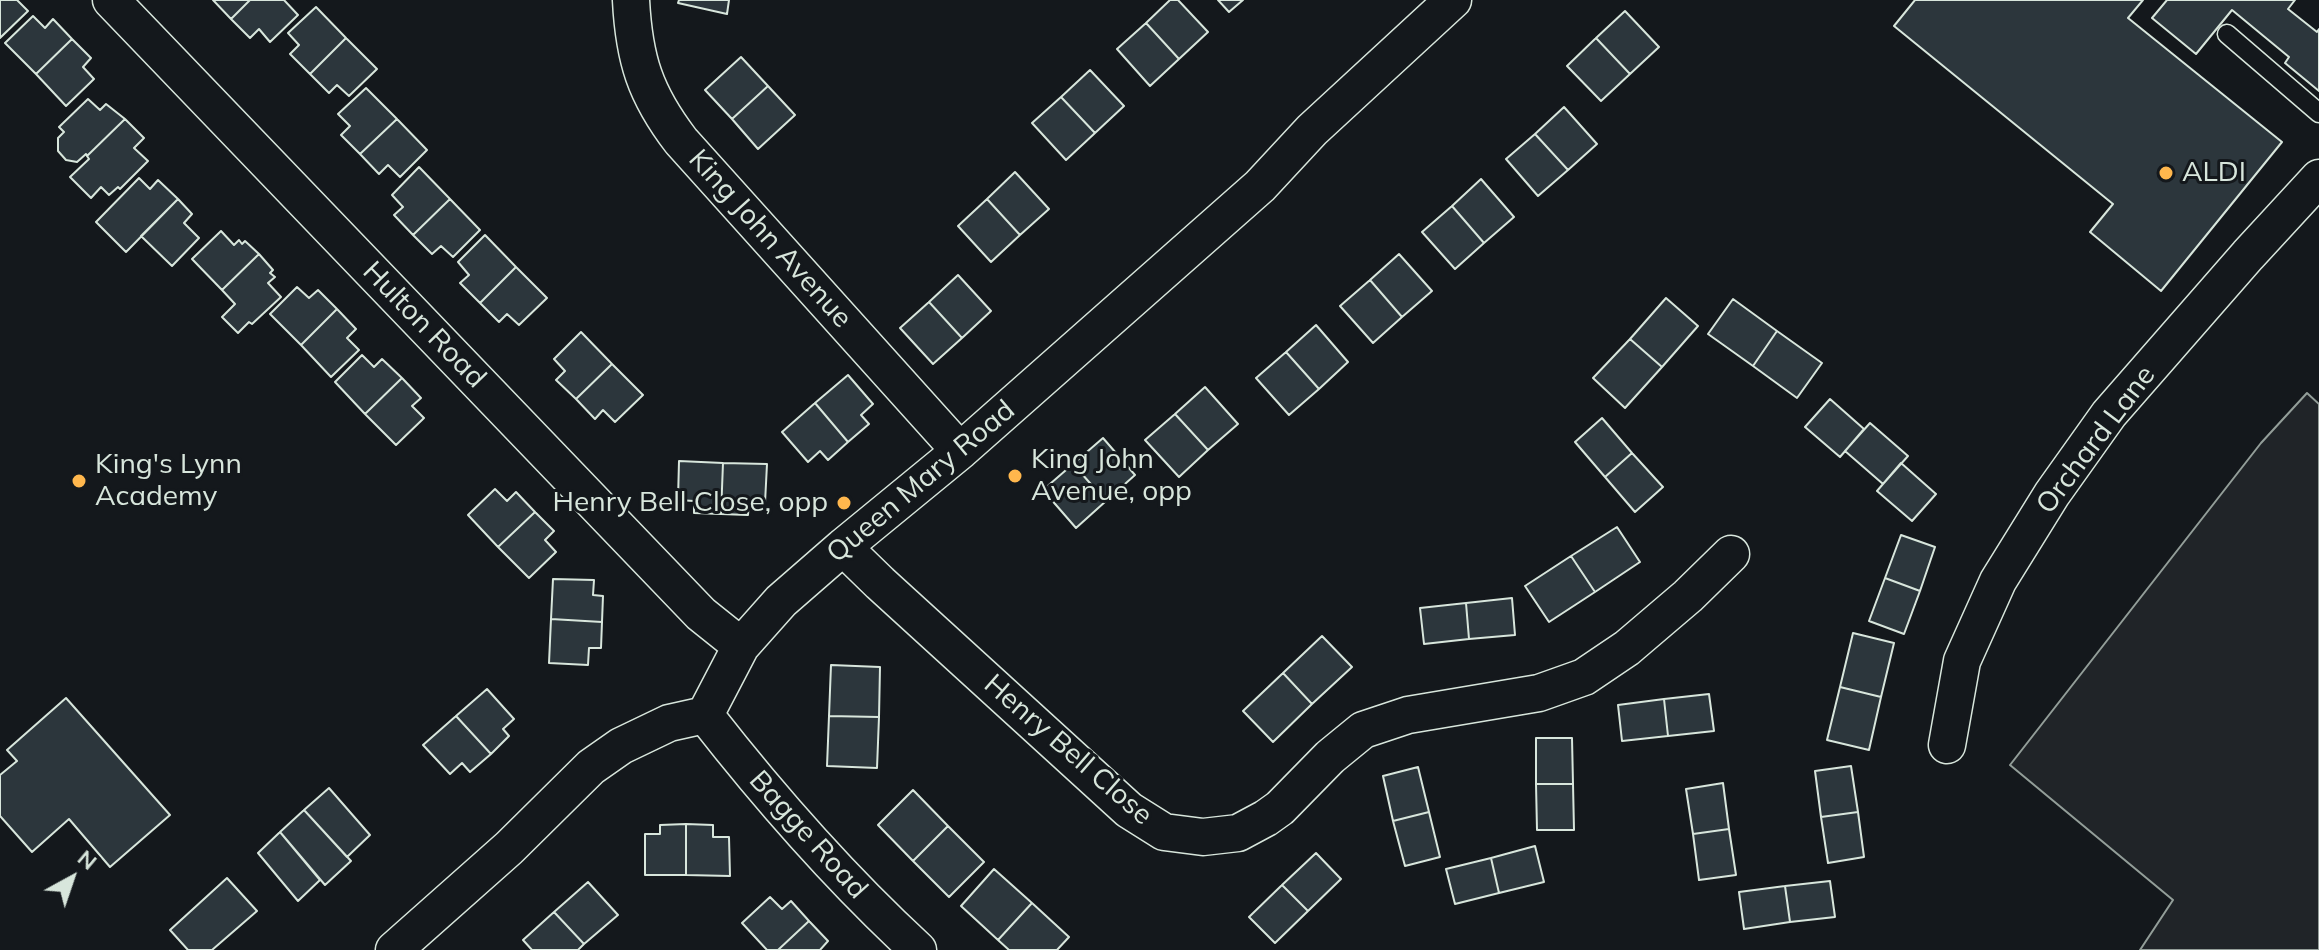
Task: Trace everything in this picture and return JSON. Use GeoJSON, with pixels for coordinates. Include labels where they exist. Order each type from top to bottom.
{"type":"FeatureCollection","features":[{"type":"Feature","properties":{"kind":"street","name":"Hulton Road"},"geometry":{"type":"LineString","coordinates":[[111,0],[701,614],[741,646]]}},
{"type":"Feature","properties":{"kind":"street","name":"King John Avenue"},"geometry":{"type":"LineString","coordinates":[[631,0],[633,32],[642,74],[660,113],[681,141],[960,451]]}},
{"type":"Feature","properties":{"kind":"street","name":"Queen Mary Road"},"geometry":{"type":"LineString","coordinates":[[705,715],[741,646],[781,601],[960,451],[1260,186],[1312,130],[1453,0]]}},
{"type":"Feature","properties":{"kind":"street","name":"Orchard Lane"},"geometry":{"type":"LineString","coordinates":[[1947,745],[1962,661],[1998,581],[2052,494],[2109,414],[2319,178]]}},
{"type":"Feature","properties":{"kind":"street","name":"Henry Bell Close"},"geometry":{"type":"LineString","coordinates":[[843,547],[1129,810],[1164,832],[1203,837],[1238,833],[1266,818],[1363,730],[1408,715],[1539,693],[1584,677],[1627,648],[1731,554]]}},
{"type":"Feature","properties":{"kind":"street"},"geometry":{"type":"LineString","coordinates":[[394,950],[509,848],[591,767],[621,746],[669,723],[705,715]]}},
{"type":"Feature","properties":{"kind":"street","name":"Bagge Road"},"geometry":{"type":"LineString","coordinates":[[705,715],[744,765],[849,881],[918,950]]}},
{"type":"Feature","properties":{"kind":"lane"},"geometry":{"type":"LineString","coordinates":[[2227,34],[2319,113]]}},
{"type":"Feature","properties":{"kind":"shaded area"},"geometry":{"type":"Polygon","coordinates":[[[2307,393],[2319,404],[2319,950],[2140,950],[2173,900],[2010,765],[2261,443],[2307,393]]]}},
{"type":"Feature","properties":{"kind":"building"},"geometry":{"type":"Polygon","coordinates":[[[0,0],[17,0],[28,11],[0,38],[0,0]]]}},
{"type":"Feature","properties":{"kind":"building"},"geometry":{"type":"Polygon","coordinates":[[[213,0],[250,0],[231,19],[213,0]]]}},
{"type":"Feature","properties":{"kind":"building"},"geometry":{"type":"Polygon","coordinates":[[[250,0],[284,0],[298,15],[270,42],[259,29],[250,38],[231,19],[250,0]]]}},
{"type":"Feature","properties":{"kind":"building"},"geometry":{"type":"Polygon","coordinates":[[[679,0],[729,0],[727,14],[678,3],[679,0]]]}},
{"type":"Feature","properties":{"kind":"building"},"geometry":{"type":"Polygon","coordinates":[[[1170,0],[1178,0],[1208,32],[1179,59],[1146,23],[1170,0]]]}},
{"type":"Feature","properties":{"kind":"building"},"geometry":{"type":"Polygon","coordinates":[[[1218,0],[1243,0],[1229,12],[1218,0]]]}},
{"type":"Feature","properties":{"kind":"building","name":"ALDI"},"geometry":{"type":"Polygon","coordinates":[[[1915,0],[2143,0],[2128,18],[2282,142],[2161,291],[2090,232],[2113,204],[1894,26],[1915,0]]]}},
{"type":"Feature","properties":{"kind":"building"},"geometry":{"type":"Polygon","coordinates":[[[2167,0],[2295,0],[2288,9],[2317,32],[2319,29],[2319,91],[2285,63],[2289,57],[2232,10],[2196,54],[2152,18],[2167,0]]]}},
{"type":"Feature","properties":{"kind":"building"},"geometry":{"type":"Polygon","coordinates":[[[316,7],[346,38],[310,74],[290,54],[299,45],[288,33],[316,7]]]}},
{"type":"Feature","properties":{"kind":"building"},"geometry":{"type":"Polygon","coordinates":[[[1625,11],[1659,47],[1630,74],[1596,38],[1625,11]]]}},
{"type":"Feature","properties":{"kind":"building"},"geometry":{"type":"Polygon","coordinates":[[[33,16],[45,28],[53,19],[72,39],[36,74],[5,43],[33,16]]]}},
{"type":"Feature","properties":{"kind":"building"},"geometry":{"type":"Polygon","coordinates":[[[1146,23],[1179,59],[1150,86],[1117,49],[1146,23]]]}},
{"type":"Feature","properties":{"kind":"building"},"geometry":{"type":"Polygon","coordinates":[[[346,38],[377,69],[349,96],[337,85],[329,93],[310,74],[346,38]]]}},
{"type":"Feature","properties":{"kind":"building"},"geometry":{"type":"Polygon","coordinates":[[[1596,38],[1630,74],[1601,101],[1567,66],[1596,38]]]}},
{"type":"Feature","properties":{"kind":"building"},"geometry":{"type":"Polygon","coordinates":[[[72,39],[91,58],[83,67],[94,79],[66,106],[36,74],[72,39]]]}},
{"type":"Feature","properties":{"kind":"building"},"geometry":{"type":"Polygon","coordinates":[[[741,57],[768,86],[732,119],[705,90],[741,57]]]}},
{"type":"Feature","properties":{"kind":"building"},"geometry":{"type":"Polygon","coordinates":[[[1090,70],[1124,106],[1095,133],[1061,97],[1090,70]]]}},
{"type":"Feature","properties":{"kind":"building"},"geometry":{"type":"Polygon","coordinates":[[[768,86],[795,115],[758,149],[732,119],[768,86]]]}},
{"type":"Feature","properties":{"kind":"building"},"geometry":{"type":"Polygon","coordinates":[[[366,88],[397,119],[360,154],[341,135],[350,126],[338,114],[366,88]]]}},
{"type":"Feature","properties":{"kind":"building"},"geometry":{"type":"Polygon","coordinates":[[[1061,97],[1095,133],[1066,160],[1032,123],[1061,97]]]}},
{"type":"Feature","properties":{"kind":"building"},"geometry":{"type":"Polygon","coordinates":[[[88,99],[100,110],[106,104],[125,119],[87,156],[77,162],[66,160],[58,151],[58,138],[64,132],[59,127],[88,99]]]}},
{"type":"Feature","properties":{"kind":"building"},"geometry":{"type":"Polygon","coordinates":[[[1564,107],[1597,144],[1568,170],[1535,134],[1564,107]]]}},
{"type":"Feature","properties":{"kind":"building"},"geometry":{"type":"Polygon","coordinates":[[[125,119],[144,138],[134,148],[148,161],[120,189],[118,187],[109,195],[101,187],[91,198],[70,177],[125,119]]]}},
{"type":"Feature","properties":{"kind":"building"},"geometry":{"type":"Polygon","coordinates":[[[397,119],[427,150],[400,177],[388,165],[379,174],[360,154],[397,119]]]}},
{"type":"Feature","properties":{"kind":"building"},"geometry":{"type":"Polygon","coordinates":[[[1535,134],[1568,170],[1538,196],[1506,159],[1535,134]]]}},
{"type":"Feature","properties":{"kind":"building"},"geometry":{"type":"Polygon","coordinates":[[[419,167],[450,199],[413,235],[394,215],[403,207],[392,195],[419,167]]]}},
{"type":"Feature","properties":{"kind":"building"},"geometry":{"type":"Polygon","coordinates":[[[1015,172],[1049,209],[1020,235],[987,199],[1015,172]]]}},
{"type":"Feature","properties":{"kind":"building"},"geometry":{"type":"Polygon","coordinates":[[[139,178],[150,189],[158,180],[178,199],[126,252],[96,222],[139,178]]]}},
{"type":"Feature","properties":{"kind":"building"},"geometry":{"type":"Polygon","coordinates":[[[1481,179],[1514,217],[1484,243],[1452,206],[1481,179]]]}},
{"type":"Feature","properties":{"kind":"building"},"geometry":{"type":"Polygon","coordinates":[[[178,199],[192,214],[184,223],[199,238],[172,266],[141,236],[178,199]]]}},
{"type":"Feature","properties":{"kind":"building"},"geometry":{"type":"Polygon","coordinates":[[[450,199],[480,230],[453,257],[441,246],[432,254],[413,235],[450,199]]]}},
{"type":"Feature","properties":{"kind":"building"},"geometry":{"type":"Polygon","coordinates":[[[987,199],[1020,235],[991,262],[958,226],[987,199]]]}},
{"type":"Feature","properties":{"kind":"building"},"geometry":{"type":"Polygon","coordinates":[[[1452,206],[1484,243],[1455,269],[1422,232],[1452,206]]]}},
{"type":"Feature","properties":{"kind":"building"},"geometry":{"type":"Polygon","coordinates":[[[221,231],[234,245],[239,240],[242,244],[245,241],[259,254],[222,290],[192,259],[221,231]]]}},
{"type":"Feature","properties":{"kind":"building"},"geometry":{"type":"Polygon","coordinates":[[[485,235],[516,267],[480,303],[460,283],[469,275],[458,262],[485,235]]]}},
{"type":"Feature","properties":{"kind":"building"},"geometry":{"type":"Polygon","coordinates":[[[259,254],[273,270],[270,273],[275,277],[268,283],[281,297],[238,333],[222,317],[235,304],[222,290],[259,254]]]}},
{"type":"Feature","properties":{"kind":"building"},"geometry":{"type":"Polygon","coordinates":[[[1399,254],[1432,291],[1402,317],[1370,280],[1399,254]]]}},
{"type":"Feature","properties":{"kind":"building"},"geometry":{"type":"Polygon","coordinates":[[[516,267],[547,298],[519,325],[507,314],[499,322],[480,303],[516,267]]]}},
{"type":"Feature","properties":{"kind":"building"},"geometry":{"type":"Polygon","coordinates":[[[958,275],[991,311],[962,338],[929,302],[958,275]]]}},
{"type":"Feature","properties":{"kind":"building"},"geometry":{"type":"Polygon","coordinates":[[[1370,280],[1402,317],[1373,343],[1340,306],[1370,280]]]}},
{"type":"Feature","properties":{"kind":"building"},"geometry":{"type":"Polygon","coordinates":[[[297,287],[309,298],[318,290],[337,309],[301,345],[270,314],[297,287]]]}},
{"type":"Feature","properties":{"kind":"building"},"geometry":{"type":"Polygon","coordinates":[[[1666,298],[1698,326],[1662,367],[1630,339],[1666,298]]]}},
{"type":"Feature","properties":{"kind":"building"},"geometry":{"type":"Polygon","coordinates":[[[1733,299],[1777,331],[1753,366],[1708,334],[1733,299]]]}},
{"type":"Feature","properties":{"kind":"building"},"geometry":{"type":"Polygon","coordinates":[[[929,302],[962,338],[933,364],[900,328],[929,302]]]}},
{"type":"Feature","properties":{"kind":"building"},"geometry":{"type":"Polygon","coordinates":[[[337,309],[356,329],[347,338],[359,350],[331,377],[301,345],[337,309]]]}},
{"type":"Feature","properties":{"kind":"building"},"geometry":{"type":"Polygon","coordinates":[[[1316,325],[1348,362],[1319,389],[1286,352],[1316,325]]]}},
{"type":"Feature","properties":{"kind":"building"},"geometry":{"type":"Polygon","coordinates":[[[1777,331],[1822,363],[1797,398],[1753,366],[1777,331]]]}},
{"type":"Feature","properties":{"kind":"building"},"geometry":{"type":"Polygon","coordinates":[[[581,332],[612,364],[576,399],[556,380],[565,371],[554,359],[581,332]]]}},
{"type":"Feature","properties":{"kind":"building"},"geometry":{"type":"Polygon","coordinates":[[[1630,339],[1662,367],[1625,408],[1593,378],[1630,339]]]}},
{"type":"Feature","properties":{"kind":"building"},"geometry":{"type":"Polygon","coordinates":[[[1286,352],[1319,389],[1289,415],[1256,378],[1286,352]]]}},
{"type":"Feature","properties":{"kind":"building"},"geometry":{"type":"Polygon","coordinates":[[[362,355],[374,367],[382,359],[402,378],[365,414],[335,382],[362,355]]]}},
{"type":"Feature","properties":{"kind":"building"},"geometry":{"type":"Polygon","coordinates":[[[612,364],[643,395],[615,422],[603,410],[595,419],[576,399],[612,364]]]}},
{"type":"Feature","properties":{"kind":"building"},"geometry":{"type":"Polygon","coordinates":[[[848,375],[873,404],[861,415],[869,424],[848,442],[815,403],[848,375]]]}},
{"type":"Feature","properties":{"kind":"building"},"geometry":{"type":"Polygon","coordinates":[[[402,378],[421,398],[412,406],[424,418],[396,445],[365,414],[402,378]]]}},
{"type":"Feature","properties":{"kind":"building"},"geometry":{"type":"Polygon","coordinates":[[[1205,387],[1238,424],[1208,450],[1175,414],[1205,387]]]}},
{"type":"Feature","properties":{"kind":"building"},"geometry":{"type":"Polygon","coordinates":[[[1830,399],[1864,429],[1840,457],[1805,427],[1830,399]]]}},
{"type":"Feature","properties":{"kind":"building"},"geometry":{"type":"Polygon","coordinates":[[[815,403],[848,442],[828,460],[820,451],[808,462],[782,432],[815,403]]]}},
{"type":"Feature","properties":{"kind":"building"},"geometry":{"type":"Polygon","coordinates":[[[1175,414],[1208,450],[1179,477],[1145,440],[1175,414]]]}},
{"type":"Feature","properties":{"kind":"building"},"geometry":{"type":"Polygon","coordinates":[[[1602,418],[1632,453],[1605,477],[1575,442],[1602,418]]]}},
{"type":"Feature","properties":{"kind":"building"},"geometry":{"type":"Polygon","coordinates":[[[1870,423],[1908,456],[1883,484],[1845,451],[1870,423]]]}},
{"type":"Feature","properties":{"kind":"building"},"geometry":{"type":"Polygon","coordinates":[[[1103,438],[1135,475],[1106,501],[1073,464],[1103,438]]]}},
{"type":"Feature","properties":{"kind":"building"},"geometry":{"type":"Polygon","coordinates":[[[1632,453],[1663,487],[1635,512],[1605,477],[1632,453]]]}},
{"type":"Feature","properties":{"kind":"building"},"geometry":{"type":"Polygon","coordinates":[[[679,461],[723,463],[721,514],[694,513],[694,501],[678,500],[679,461]]]}},
{"type":"Feature","properties":{"kind":"building"},"geometry":{"type":"Polygon","coordinates":[[[723,463],[767,464],[765,503],[749,502],[748,515],[721,514],[723,463]]]}},
{"type":"Feature","properties":{"kind":"building"},"geometry":{"type":"Polygon","coordinates":[[[1901,463],[1936,494],[1912,521],[1877,491],[1901,463]]]}},
{"type":"Feature","properties":{"kind":"building"},"geometry":{"type":"Polygon","coordinates":[[[1073,464],[1106,501],[1076,528],[1043,490],[1073,464]]]}},
{"type":"Feature","properties":{"kind":"building"},"geometry":{"type":"Polygon","coordinates":[[[495,489],[507,501],[516,492],[535,512],[498,547],[468,515],[495,489]]]}},
{"type":"Feature","properties":{"kind":"building"},"geometry":{"type":"Polygon","coordinates":[[[535,512],[554,531],[545,540],[556,552],[529,578],[498,547],[535,512]]]}},
{"type":"Feature","properties":{"kind":"building"},"geometry":{"type":"Polygon","coordinates":[[[1617,527],[1640,562],[1595,592],[1571,556],[1617,527]]]}},
{"type":"Feature","properties":{"kind":"building"},"geometry":{"type":"Polygon","coordinates":[[[1901,535],[1935,547],[1920,591],[1885,578],[1901,535]]]}},
{"type":"Feature","properties":{"kind":"building"},"geometry":{"type":"Polygon","coordinates":[[[1571,556],[1595,592],[1549,622],[1525,586],[1571,556]]]}},
{"type":"Feature","properties":{"kind":"building"},"geometry":{"type":"Polygon","coordinates":[[[1885,578],[1920,591],[1904,634],[1869,621],[1885,578]]]}},
{"type":"Feature","properties":{"kind":"building"},"geometry":{"type":"Polygon","coordinates":[[[553,579],[594,580],[593,595],[603,596],[602,622],[551,619],[553,579]]]}},
{"type":"Feature","properties":{"kind":"building"},"geometry":{"type":"Polygon","coordinates":[[[1512,598],[1515,635],[1469,639],[1466,603],[1512,598]]]}},
{"type":"Feature","properties":{"kind":"building"},"geometry":{"type":"Polygon","coordinates":[[[1466,603],[1469,639],[1424,644],[1420,608],[1466,603]]]}},
{"type":"Feature","properties":{"kind":"building"},"geometry":{"type":"Polygon","coordinates":[[[551,619],[602,622],[601,648],[589,648],[588,665],[549,663],[551,619]]]}},
{"type":"Feature","properties":{"kind":"building"},"geometry":{"type":"Polygon","coordinates":[[[1853,633],[1894,643],[1881,697],[1840,687],[1853,633]]]}},
{"type":"Feature","properties":{"kind":"building"},"geometry":{"type":"Polygon","coordinates":[[[1322,636],[1352,667],[1312,704],[1283,673],[1322,636]]]}},
{"type":"Feature","properties":{"kind":"building"},"geometry":{"type":"Polygon","coordinates":[[[831,665],[880,667],[879,717],[829,716],[831,665]]]}},
{"type":"Feature","properties":{"kind":"building"},"geometry":{"type":"Polygon","coordinates":[[[1283,673],[1312,704],[1273,742],[1243,711],[1283,673]]]}},
{"type":"Feature","properties":{"kind":"building"},"geometry":{"type":"Polygon","coordinates":[[[1840,687],[1881,697],[1869,750],[1827,740],[1840,687]]]}},
{"type":"Feature","properties":{"kind":"building"},"geometry":{"type":"Polygon","coordinates":[[[487,689],[514,719],[503,729],[509,736],[491,754],[456,716],[487,689]]]}},
{"type":"Feature","properties":{"kind":"building"},"geometry":{"type":"Polygon","coordinates":[[[1709,694],[1714,731],[1668,736],[1664,699],[1709,694]]]}},
{"type":"Feature","properties":{"kind":"building"},"geometry":{"type":"Polygon","coordinates":[[[66,698],[170,815],[110,867],[69,819],[32,852],[0,816],[0,775],[17,761],[7,750],[66,698]]]}},
{"type":"Feature","properties":{"kind":"building"},"geometry":{"type":"Polygon","coordinates":[[[1664,699],[1668,736],[1622,741],[1618,705],[1664,699]]]}},
{"type":"Feature","properties":{"kind":"building"},"geometry":{"type":"Polygon","coordinates":[[[456,716],[491,754],[470,772],[462,763],[450,774],[423,745],[456,716]]]}},
{"type":"Feature","properties":{"kind":"building"},"geometry":{"type":"Polygon","coordinates":[[[829,716],[879,717],[877,768],[827,766],[829,716]]]}},
{"type":"Feature","properties":{"kind":"building"},"geometry":{"type":"Polygon","coordinates":[[[1536,738],[1572,738],[1573,784],[1536,784],[1536,738]]]}},
{"type":"Feature","properties":{"kind":"building"},"geometry":{"type":"Polygon","coordinates":[[[1851,766],[1858,812],[1821,817],[1815,771],[1851,766]]]}},
{"type":"Feature","properties":{"kind":"building"},"geometry":{"type":"Polygon","coordinates":[[[1418,767],[1429,812],[1393,821],[1383,776],[1418,767]]]}},
{"type":"Feature","properties":{"kind":"building"},"geometry":{"type":"Polygon","coordinates":[[[1723,783],[1729,829],[1693,834],[1686,789],[1723,783]]]}},
{"type":"Feature","properties":{"kind":"building"},"geometry":{"type":"Polygon","coordinates":[[[1536,784],[1573,784],[1574,830],[1537,830],[1536,784]]]}},
{"type":"Feature","properties":{"kind":"building"},"geometry":{"type":"Polygon","coordinates":[[[329,788],[370,835],[347,857],[304,810],[329,788]]]}},
{"type":"Feature","properties":{"kind":"building"},"geometry":{"type":"Polygon","coordinates":[[[913,790],[948,826],[913,861],[878,825],[913,790]]]}},
{"type":"Feature","properties":{"kind":"building"},"geometry":{"type":"Polygon","coordinates":[[[304,810],[351,861],[325,885],[280,832],[304,810]]]}},
{"type":"Feature","properties":{"kind":"building"},"geometry":{"type":"Polygon","coordinates":[[[1429,812],[1440,857],[1405,866],[1393,821],[1429,812]]]}},
{"type":"Feature","properties":{"kind":"building"},"geometry":{"type":"Polygon","coordinates":[[[1858,812],[1864,857],[1828,863],[1821,817],[1858,812]]]}},
{"type":"Feature","properties":{"kind":"building"},"geometry":{"type":"Polygon","coordinates":[[[686,824],[686,875],[645,875],[645,834],[660,834],[660,825],[686,824]]]}},
{"type":"Feature","properties":{"kind":"building"},"geometry":{"type":"Polygon","coordinates":[[[686,824],[713,825],[713,837],[729,837],[730,876],[686,875],[686,824]]]}},
{"type":"Feature","properties":{"kind":"building"},"geometry":{"type":"Polygon","coordinates":[[[948,826],[984,862],[949,897],[913,861],[948,826]]]}},
{"type":"Feature","properties":{"kind":"building"},"geometry":{"type":"Polygon","coordinates":[[[1729,829],[1736,875],[1699,880],[1693,834],[1729,829]]]}},
{"type":"Feature","properties":{"kind":"building"},"geometry":{"type":"Polygon","coordinates":[[[280,832],[320,880],[298,901],[258,853],[280,832]]]}},
{"type":"Feature","properties":{"kind":"building"},"geometry":{"type":"Polygon","coordinates":[[[1535,846],[1544,882],[1499,893],[1491,858],[1535,846]]]}},
{"type":"Feature","properties":{"kind":"building"},"geometry":{"type":"Polygon","coordinates":[[[1316,853],[1341,879],[1308,911],[1282,885],[1316,853]]]}},
{"type":"Feature","properties":{"kind":"building"},"geometry":{"type":"Polygon","coordinates":[[[1491,858],[1499,893],[1455,904],[1446,869],[1491,858]]]}},
{"type":"Feature","properties":{"kind":"building"},"geometry":{"type":"Polygon","coordinates":[[[994,869],[1032,903],[998,940],[961,906],[994,869]]]}},
{"type":"Feature","properties":{"kind":"building"},"geometry":{"type":"Polygon","coordinates":[[[227,878],[257,911],[212,950],[188,950],[170,930],[227,878]]]}},
{"type":"Feature","properties":{"kind":"building"},"geometry":{"type":"Polygon","coordinates":[[[1830,881],[1835,917],[1790,922],[1785,886],[1830,881]]]}},
{"type":"Feature","properties":{"kind":"building"},"geometry":{"type":"Polygon","coordinates":[[[588,882],[618,915],[584,944],[554,912],[588,882]]]}},
{"type":"Feature","properties":{"kind":"building"},"geometry":{"type":"Polygon","coordinates":[[[1282,885],[1308,911],[1275,943],[1249,917],[1282,885]]]}},
{"type":"Feature","properties":{"kind":"building"},"geometry":{"type":"Polygon","coordinates":[[[1785,886],[1790,922],[1744,929],[1739,892],[1785,886]]]}},
{"type":"Feature","properties":{"kind":"building"},"geometry":{"type":"Polygon","coordinates":[[[770,897],[782,909],[791,901],[809,921],[778,950],[767,950],[742,923],[770,897]]]}},
{"type":"Feature","properties":{"kind":"building"},"geometry":{"type":"Polygon","coordinates":[[[1032,903],[1069,937],[1057,950],[1009,950],[998,940],[1032,903]]]}},
{"type":"Feature","properties":{"kind":"building"},"geometry":{"type":"Polygon","coordinates":[[[554,912],[584,944],[578,950],[532,950],[523,940],[554,912]]]}},
{"type":"Feature","properties":{"kind":"building"},"geometry":{"type":"Polygon","coordinates":[[[809,921],[828,941],[820,950],[778,950],[809,921]]]}},
{"type":"Feature","properties":{"kind":"place","name":"ALDI"},"geometry":{"type":"Point","coordinates":[2166,173]}},
{"type":"Feature","properties":{"kind":"place","name":"King John Avenue, opp"},"geometry":{"type":"Point","coordinates":[1015,476]}},
{"type":"Feature","properties":{"kind":"place","name":"King's Lynn Academy"},"geometry":{"type":"Point","coordinates":[79,481]}},
{"type":"Feature","properties":{"kind":"place","name":"Henry Bell Close, opp"},"geometry":{"type":"Point","coordinates":[844,503]}}]}
